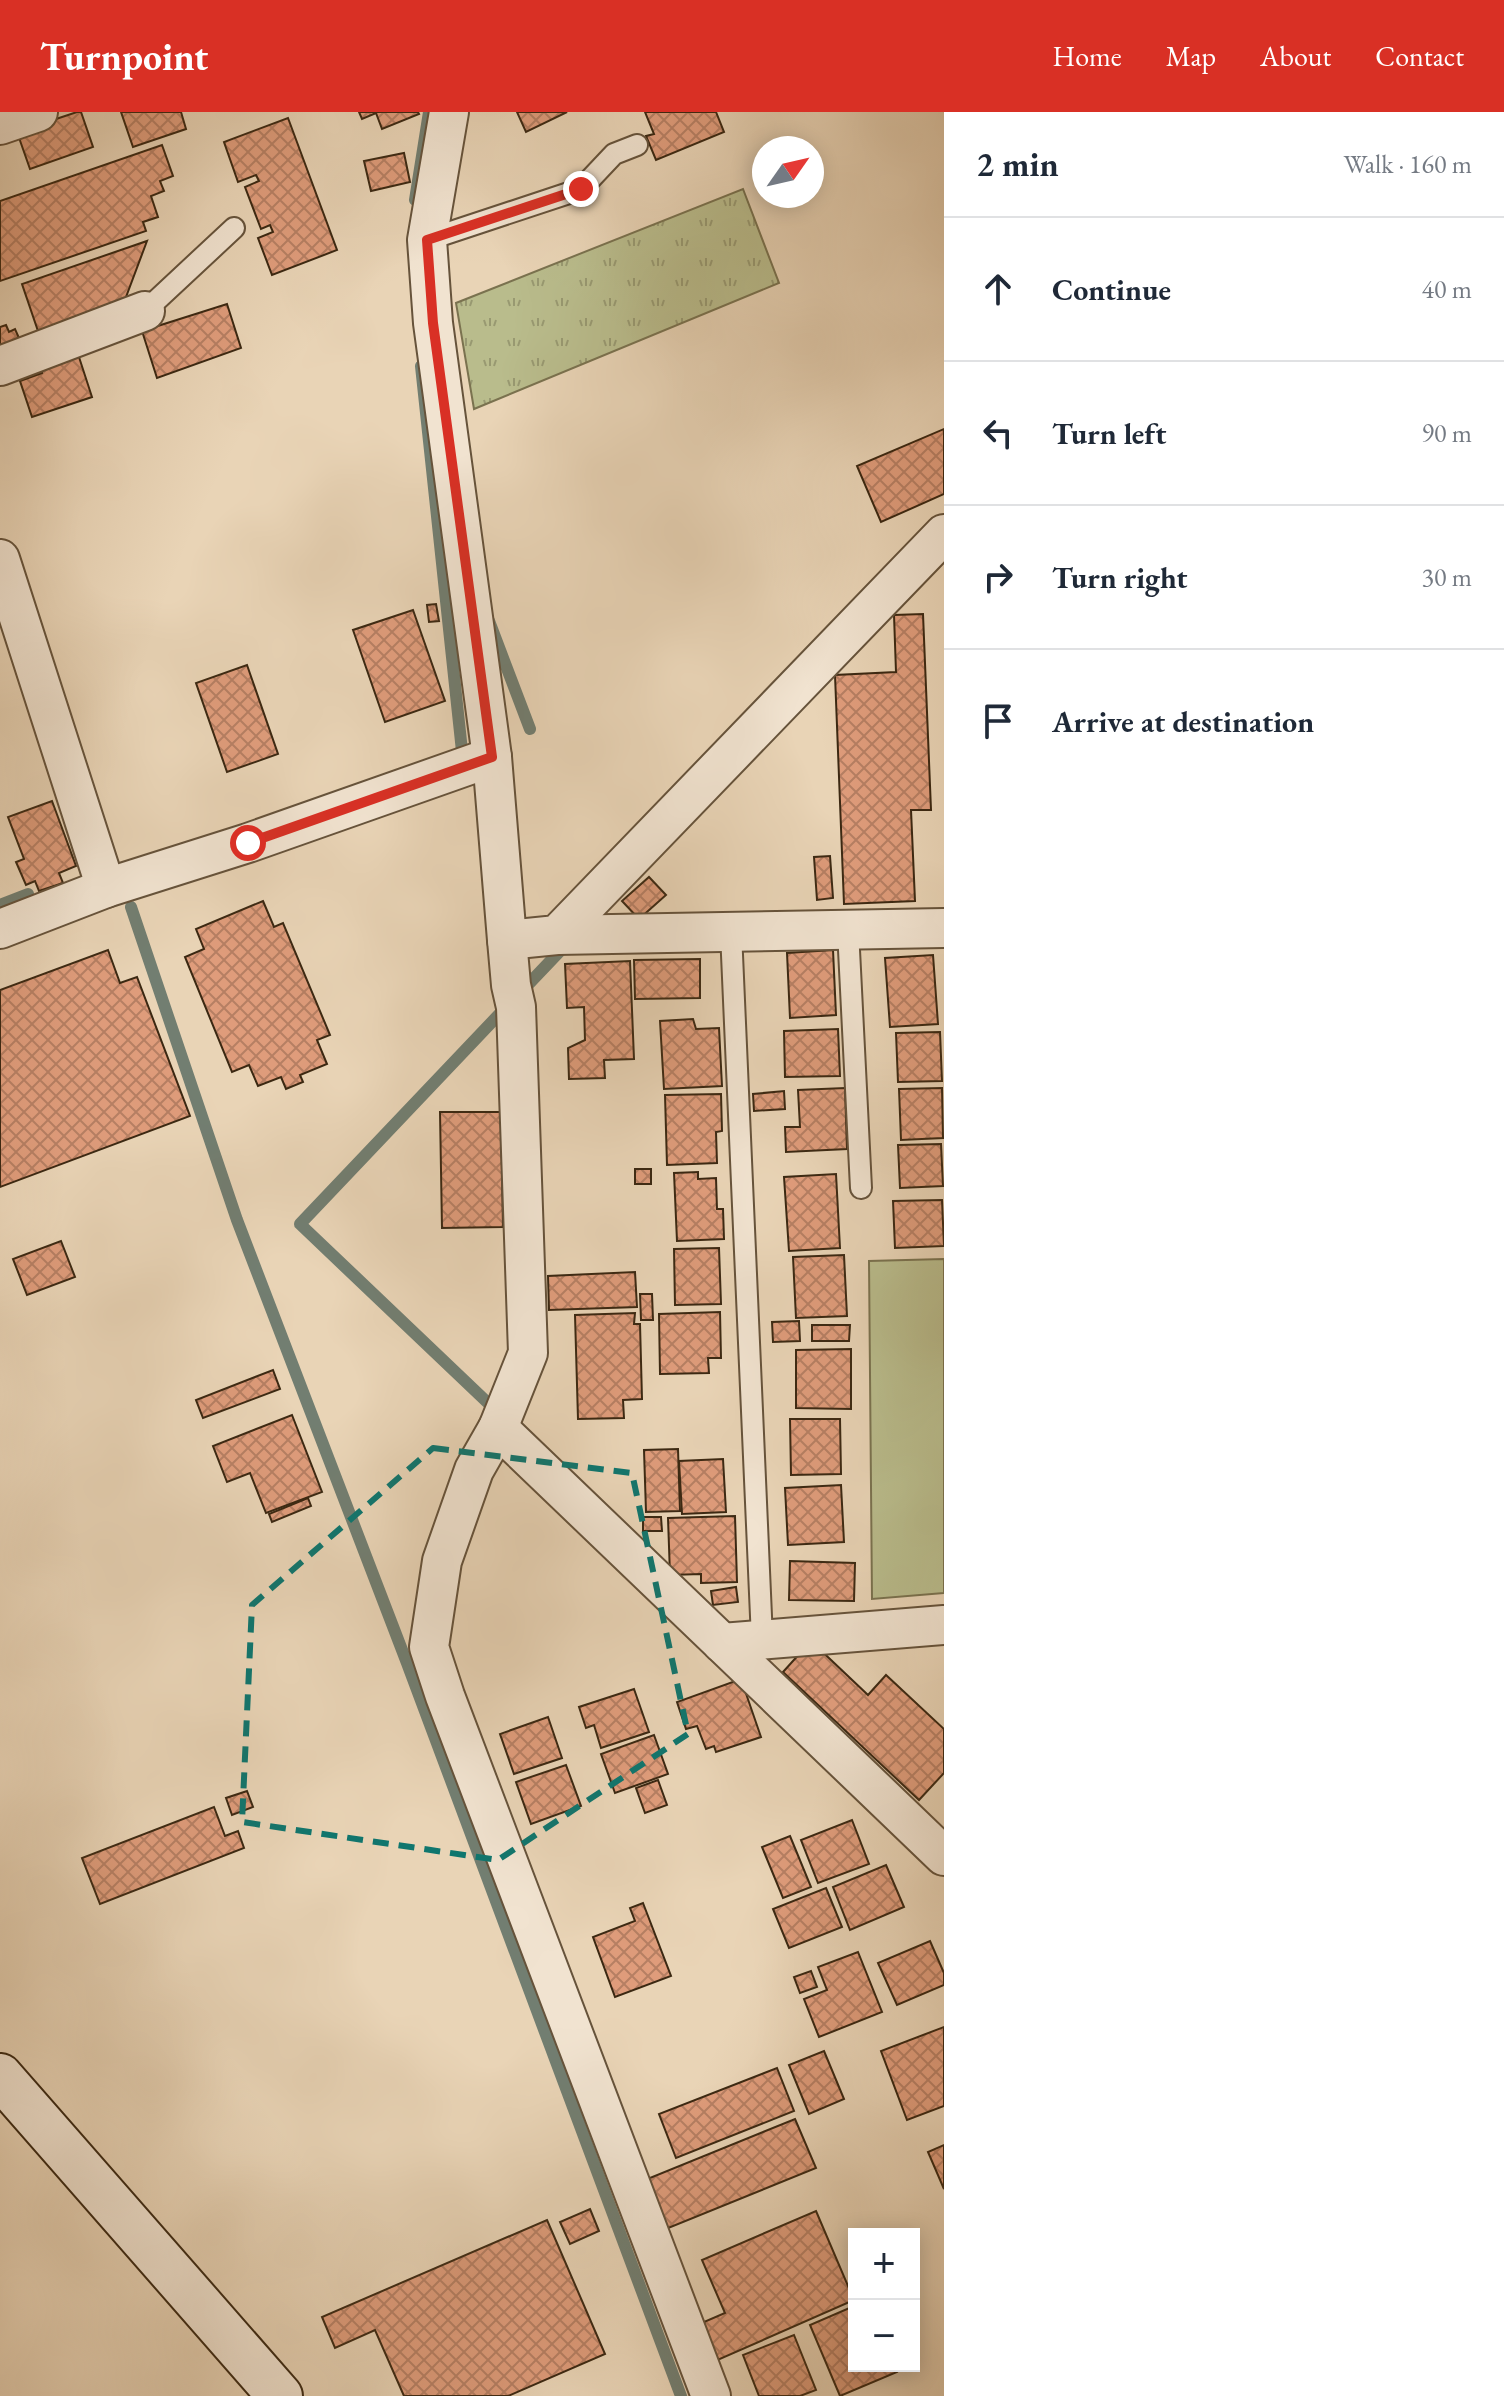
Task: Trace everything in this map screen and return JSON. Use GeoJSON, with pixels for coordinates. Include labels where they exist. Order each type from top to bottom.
{"type":"FeatureCollection","features":[{"type":"Feature","properties":{"kind":"street"},"geometry":{"type":"LineString","coordinates":[[0,125],[38,112]]}},
{"type":"Feature","properties":{"kind":"street"},"geometry":{"type":"LineString","coordinates":[[449,112],[427,240],[433,323],[492,757],[514,996],[528,1353],[498,1428],[474,1470],[413,1652],[456,1726],[711,2396]]}},
{"type":"Feature","properties":{"kind":"street"},"geometry":{"type":"LineString","coordinates":[[0,366],[131,317]]}},
{"type":"Feature","properties":{"kind":"street"},"geometry":{"type":"LineString","coordinates":[[557,935],[944,534]]}},
{"type":"Feature","properties":{"kind":"street"},"geometry":{"type":"LineString","coordinates":[[0,559],[106,888]]}},
{"type":"Feature","properties":{"kind":"street"},"geometry":{"type":"LineString","coordinates":[[0,929],[106,888],[248,843],[492,757]]}},
{"type":"Feature","properties":{"kind":"street"},"geometry":{"type":"LineString","coordinates":[[507,940],[557,935],[944,928]]}},
{"type":"Feature","properties":{"kind":"street"},"geometry":{"type":"LineString","coordinates":[[498,1428],[944,1856]]}},
{"type":"Feature","properties":{"kind":"street"},"geometry":{"type":"LineString","coordinates":[[722,1643],[944,1625]]}},
{"type":"Feature","properties":{"kind":"street"},"geometry":{"type":"LineString","coordinates":[[0,2076],[280,2396]]}},
{"type":"Feature","properties":{"kind":"lane"},"geometry":{"type":"LineString","coordinates":[[427,240],[581,189],[614,154],[637,145]]}},
{"type":"Feature","properties":{"kind":"lane"},"geometry":{"type":"LineString","coordinates":[[131,317],[234,228]]}},
{"type":"Feature","properties":{"kind":"lane"},"geometry":{"type":"LineString","coordinates":[[848,930],[861,1188]]}},
{"type":"Feature","properties":{"kind":"lane"},"geometry":{"type":"LineString","coordinates":[[731,932],[762,1639]]}},
{"type":"Feature","properties":{"kind":"highlighted area"},"geometry":{"type":"Polygon","coordinates":[[[433,1448],[632,1473],[688,1734],[498,1860],[242,1822],[252,1605],[433,1448]]]}},
{"type":"Feature","properties":{"kind":"green space"},"geometry":{"type":"Polygon","coordinates":[[[743,189],[779,283],[474,409],[456,303],[743,189]]]}},
{"type":"Feature","properties":{"kind":"green space"},"geometry":{"type":"Polygon","coordinates":[[[944,1259],[944,1593],[872,1599],[869,1261],[944,1259]]]}},
{"type":"Feature","properties":{"kind":"building"},"geometry":{"type":"Polygon","coordinates":[[[81,112],[93,147],[30,169],[17,132],[81,112]]]}},
{"type":"Feature","properties":{"kind":"building"},"geometry":{"type":"Polygon","coordinates":[[[121,112],[181,112],[186,129],[133,147],[121,112]]]}},
{"type":"Feature","properties":{"kind":"building"},"geometry":{"type":"Polygon","coordinates":[[[359,112],[419,114],[382,129],[376,113],[362,119],[359,112]]]}},
{"type":"Feature","properties":{"kind":"building"},"geometry":{"type":"Polygon","coordinates":[[[517,112],[567,112],[526,132],[517,112]]]}},
{"type":"Feature","properties":{"kind":"building"},"geometry":{"type":"Polygon","coordinates":[[[645,112],[716,112],[724,132],[656,160],[646,136],[654,134],[645,112]]]}},
{"type":"Feature","properties":{"kind":"building"},"geometry":{"type":"Polygon","coordinates":[[[288,118],[337,250],[272,275],[258,238],[273,232],[270,225],[261,229],[245,187],[259,181],[256,175],[238,182],[224,142],[288,118]]]}},
{"type":"Feature","properties":{"kind":"building"},"geometry":{"type":"Polygon","coordinates":[[[162,145],[173,176],[160,181],[164,191],[151,196],[158,217],[143,222],[146,231],[0,281],[0,201],[162,145]]]}},
{"type":"Feature","properties":{"kind":"building"},"geometry":{"type":"Polygon","coordinates":[[[404,153],[410,182],[371,191],[364,161],[404,153]]]}},
{"type":"Feature","properties":{"kind":"building"},"geometry":{"type":"Polygon","coordinates":[[[147,241],[123,305],[39,334],[22,284],[147,241]]]}},
{"type":"Feature","properties":{"kind":"building"},"geometry":{"type":"Polygon","coordinates":[[[227,304],[241,348],[157,378],[142,331],[227,304]]]}},
{"type":"Feature","properties":{"kind":"building"},"geometry":{"type":"Polygon","coordinates":[[[6,325],[9,332],[15,329],[19,338],[0,346],[0,327],[6,325]]]}},
{"type":"Feature","properties":{"kind":"building"},"geometry":{"type":"Polygon","coordinates":[[[78,354],[92,397],[32,417],[20,381],[42,373],[42,366],[78,354]]]}},
{"type":"Feature","properties":{"kind":"building"},"geometry":{"type":"Polygon","coordinates":[[[944,429],[944,494],[881,522],[857,466],[944,429]]]}},
{"type":"Feature","properties":{"kind":"building"},"geometry":{"type":"Polygon","coordinates":[[[436,604],[439,621],[429,622],[427,605],[436,604]]]}},
{"type":"Feature","properties":{"kind":"building"},"geometry":{"type":"Polygon","coordinates":[[[413,610],[445,701],[385,722],[353,630],[413,610]]]}},
{"type":"Feature","properties":{"kind":"building"},"geometry":{"type":"Polygon","coordinates":[[[923,614],[931,810],[911,810],[915,901],[844,904],[835,675],[896,672],[894,615],[923,614]]]}},
{"type":"Feature","properties":{"kind":"building"},"geometry":{"type":"Polygon","coordinates":[[[247,665],[278,754],[227,772],[196,683],[247,665]]]}},
{"type":"Feature","properties":{"kind":"building"},"geometry":{"type":"Polygon","coordinates":[[[52,801],[76,866],[59,873],[63,883],[39,891],[35,881],[26,885],[16,862],[24,859],[8,817],[52,801]]]}},
{"type":"Feature","properties":{"kind":"building"},"geometry":{"type":"Polygon","coordinates":[[[830,856],[833,898],[817,900],[814,857],[830,856]]]}},
{"type":"Feature","properties":{"kind":"building"},"geometry":{"type":"Polygon","coordinates":[[[649,877],[666,895],[639,919],[622,901],[649,877]]]}},
{"type":"Feature","properties":{"kind":"building"},"geometry":{"type":"Polygon","coordinates":[[[263,901],[274,927],[283,923],[330,1035],[317,1040],[327,1064],[300,1075],[303,1082],[286,1089],[281,1077],[258,1086],[249,1065],[232,1072],[185,957],[204,949],[196,929],[263,901]]]}},
{"type":"Feature","properties":{"kind":"building"},"geometry":{"type":"Polygon","coordinates":[[[108,950],[120,983],[137,977],[190,1116],[0,1187],[0,990],[108,950]]]}},
{"type":"Feature","properties":{"kind":"building"},"geometry":{"type":"Polygon","coordinates":[[[833,950],[836,1015],[790,1018],[787,953],[833,950]]]}},
{"type":"Feature","properties":{"kind":"building"},"geometry":{"type":"Polygon","coordinates":[[[933,955],[938,1024],[890,1027],[885,958],[933,955]]]}},
{"type":"Feature","properties":{"kind":"building"},"geometry":{"type":"Polygon","coordinates":[[[700,959],[700,998],[635,999],[634,960],[700,959]]]}},
{"type":"Feature","properties":{"kind":"building"},"geometry":{"type":"Polygon","coordinates":[[[630,961],[634,1059],[604,1060],[605,1078],[569,1079],[568,1048],[585,1040],[584,1007],[567,1008],[565,964],[630,961]]]}},
{"type":"Feature","properties":{"kind":"building"},"geometry":{"type":"Polygon","coordinates":[[[693,1019],[696,1029],[719,1028],[722,1086],[664,1089],[660,1021],[693,1019]]]}},
{"type":"Feature","properties":{"kind":"building"},"geometry":{"type":"Polygon","coordinates":[[[838,1029],[840,1076],[785,1077],[784,1031],[838,1029]]]}},
{"type":"Feature","properties":{"kind":"building"},"geometry":{"type":"Polygon","coordinates":[[[940,1032],[942,1081],[898,1082],[896,1033],[940,1032]]]}},
{"type":"Feature","properties":{"kind":"building"},"geometry":{"type":"Polygon","coordinates":[[[845,1088],[847,1149],[786,1152],[785,1127],[800,1127],[798,1090],[845,1088]]]}},
{"type":"Feature","properties":{"kind":"building"},"geometry":{"type":"Polygon","coordinates":[[[942,1088],[943,1138],[901,1140],[899,1089],[942,1088]]]}},
{"type":"Feature","properties":{"kind":"building"},"geometry":{"type":"Polygon","coordinates":[[[784,1091],[785,1109],[754,1111],[753,1094],[784,1091]]]}},
{"type":"Feature","properties":{"kind":"building"},"geometry":{"type":"Polygon","coordinates":[[[721,1094],[722,1131],[716,1132],[717,1163],[667,1165],[665,1095],[721,1094]]]}},
{"type":"Feature","properties":{"kind":"building"},"geometry":{"type":"Polygon","coordinates":[[[440,1112],[501,1112],[503,1227],[442,1228],[440,1112]]]}},
{"type":"Feature","properties":{"kind":"building"},"geometry":{"type":"Polygon","coordinates":[[[941,1144],[943,1186],[900,1188],[898,1145],[941,1144]]]}},
{"type":"Feature","properties":{"kind":"building"},"geometry":{"type":"Polygon","coordinates":[[[635,1169],[651,1169],[651,1184],[635,1184],[635,1169]]]}},
{"type":"Feature","properties":{"kind":"building"},"geometry":{"type":"Polygon","coordinates":[[[698,1172],[698,1179],[716,1178],[717,1209],[723,1209],[724,1239],[677,1241],[674,1173],[698,1172]]]}},
{"type":"Feature","properties":{"kind":"building"},"geometry":{"type":"Polygon","coordinates":[[[836,1174],[840,1248],[789,1251],[784,1177],[836,1174]]]}},
{"type":"Feature","properties":{"kind":"building"},"geometry":{"type":"Polygon","coordinates":[[[942,1200],[944,1246],[895,1248],[893,1201],[942,1200]]]}},
{"type":"Feature","properties":{"kind":"building"},"geometry":{"type":"Polygon","coordinates":[[[61,1241],[75,1277],[27,1295],[13,1259],[61,1241]]]}},
{"type":"Feature","properties":{"kind":"building"},"geometry":{"type":"Polygon","coordinates":[[[719,1248],[721,1304],[675,1305],[674,1249],[719,1248]]]}},
{"type":"Feature","properties":{"kind":"building"},"geometry":{"type":"Polygon","coordinates":[[[844,1255],[847,1316],[796,1318],[793,1257],[844,1255]]]}},
{"type":"Feature","properties":{"kind":"building"},"geometry":{"type":"Polygon","coordinates":[[[635,1272],[637,1307],[549,1310],[548,1276],[635,1272]]]}},
{"type":"Feature","properties":{"kind":"building"},"geometry":{"type":"Polygon","coordinates":[[[640,1294],[652,1294],[653,1320],[641,1320],[640,1294]]]}},
{"type":"Feature","properties":{"kind":"building"},"geometry":{"type":"Polygon","coordinates":[[[720,1312],[721,1358],[708,1358],[709,1373],[660,1374],[659,1314],[720,1312]]]}},
{"type":"Feature","properties":{"kind":"building"},"geometry":{"type":"Polygon","coordinates":[[[635,1313],[634,1324],[640,1324],[642,1399],[623,1400],[624,1418],[578,1419],[575,1315],[635,1313]]]}},
{"type":"Feature","properties":{"kind":"building"},"geometry":{"type":"Polygon","coordinates":[[[799,1321],[800,1341],[773,1342],[772,1322],[799,1321]]]}},
{"type":"Feature","properties":{"kind":"building"},"geometry":{"type":"Polygon","coordinates":[[[812,1325],[850,1325],[849,1341],[812,1341],[812,1325]]]}},
{"type":"Feature","properties":{"kind":"building"},"geometry":{"type":"Polygon","coordinates":[[[851,1349],[851,1409],[796,1408],[796,1350],[851,1349]]]}},
{"type":"Feature","properties":{"kind":"building"},"geometry":{"type":"Polygon","coordinates":[[[273,1370],[280,1389],[203,1418],[196,1400],[273,1370]]]}},
{"type":"Feature","properties":{"kind":"building"},"geometry":{"type":"Polygon","coordinates":[[[292,1415],[322,1492],[266,1513],[250,1473],[227,1482],[213,1446],[292,1415]]]}},
{"type":"Feature","properties":{"kind":"building"},"geometry":{"type":"Polygon","coordinates":[[[790,1419],[840,1419],[841,1474],[791,1475],[790,1419]]]}},
{"type":"Feature","properties":{"kind":"building"},"geometry":{"type":"Polygon","coordinates":[[[678,1449],[680,1511],[646,1512],[644,1450],[678,1449]]]}},
{"type":"Feature","properties":{"kind":"building"},"geometry":{"type":"Polygon","coordinates":[[[723,1459],[726,1512],[682,1514],[679,1461],[723,1459]]]}},
{"type":"Feature","properties":{"kind":"building"},"geometry":{"type":"Polygon","coordinates":[[[841,1485],[844,1542],[788,1545],[785,1488],[841,1485]]]}},
{"type":"Feature","properties":{"kind":"building"},"geometry":{"type":"Polygon","coordinates":[[[308,1498],[311,1506],[272,1522],[269,1514],[308,1498]]]}},
{"type":"Feature","properties":{"kind":"building"},"geometry":{"type":"Polygon","coordinates":[[[735,1516],[737,1582],[701,1583],[701,1574],[670,1575],[668,1518],[735,1516]]]}},
{"type":"Feature","properties":{"kind":"building"},"geometry":{"type":"Polygon","coordinates":[[[643,1517],[661,1517],[662,1531],[643,1531],[643,1517]]]}},
{"type":"Feature","properties":{"kind":"building"},"geometry":{"type":"Polygon","coordinates":[[[790,1561],[855,1563],[854,1601],[789,1600],[790,1561]]]}},
{"type":"Feature","properties":{"kind":"building"},"geometry":{"type":"Polygon","coordinates":[[[736,1587],[738,1602],[713,1605],[711,1591],[736,1587]]]}},
{"type":"Feature","properties":{"kind":"building"},"geometry":{"type":"Polygon","coordinates":[[[811,1641],[868,1695],[886,1675],[944,1729],[944,1773],[919,1800],[783,1672],[811,1641]]]}},
{"type":"Feature","properties":{"kind":"building"},"geometry":{"type":"Polygon","coordinates":[[[741,1679],[761,1737],[716,1752],[714,1746],[706,1749],[697,1726],[686,1729],[677,1702],[741,1679]]]}},
{"type":"Feature","properties":{"kind":"building"},"geometry":{"type":"Polygon","coordinates":[[[634,1689],[649,1732],[601,1748],[594,1725],[586,1728],[579,1707],[634,1689]]]}},
{"type":"Feature","properties":{"kind":"building"},"geometry":{"type":"Polygon","coordinates":[[[548,1717],[562,1758],[514,1774],[500,1734],[548,1717]]]}},
{"type":"Feature","properties":{"kind":"building"},"geometry":{"type":"Polygon","coordinates":[[[654,1735],[668,1774],[615,1793],[601,1754],[654,1735]]]}},
{"type":"Feature","properties":{"kind":"building"},"geometry":{"type":"Polygon","coordinates":[[[566,1765],[581,1806],[531,1824],[516,1782],[566,1765]]]}},
{"type":"Feature","properties":{"kind":"building"},"geometry":{"type":"Polygon","coordinates":[[[658,1780],[667,1805],[645,1813],[636,1788],[658,1780]]]}},
{"type":"Feature","properties":{"kind":"building"},"geometry":{"type":"Polygon","coordinates":[[[247,1791],[253,1807],[232,1815],[226,1798],[247,1791]]]}},
{"type":"Feature","properties":{"kind":"building"},"geometry":{"type":"Polygon","coordinates":[[[214,1807],[225,1836],[238,1831],[244,1848],[100,1904],[82,1858],[214,1807]]]}},
{"type":"Feature","properties":{"kind":"building"},"geometry":{"type":"Polygon","coordinates":[[[852,1820],[869,1864],[818,1883],[801,1840],[852,1820]]]}},
{"type":"Feature","properties":{"kind":"building"},"geometry":{"type":"Polygon","coordinates":[[[790,1836],[811,1887],[783,1898],[762,1847],[790,1836]]]}},
{"type":"Feature","properties":{"kind":"building"},"geometry":{"type":"Polygon","coordinates":[[[886,1865],[904,1907],[850,1930],[833,1887],[886,1865]]]}},
{"type":"Feature","properties":{"kind":"building"},"geometry":{"type":"Polygon","coordinates":[[[826,1888],[842,1927],[789,1948],[773,1909],[826,1888]]]}},
{"type":"Feature","properties":{"kind":"building"},"geometry":{"type":"Polygon","coordinates":[[[643,1903],[671,1976],[615,1997],[593,1937],[635,1921],[630,1908],[643,1903]]]}},
{"type":"Feature","properties":{"kind":"building"},"geometry":{"type":"Polygon","coordinates":[[[930,1941],[944,1973],[944,1985],[897,2005],[878,1963],[930,1941]]]}},
{"type":"Feature","properties":{"kind":"building"},"geometry":{"type":"Polygon","coordinates":[[[858,1952],[882,2012],[819,2037],[804,1999],[827,1990],[818,1967],[858,1952]]]}},
{"type":"Feature","properties":{"kind":"building"},"geometry":{"type":"Polygon","coordinates":[[[811,1971],[817,1987],[800,1993],[794,1977],[811,1971]]]}},
{"type":"Feature","properties":{"kind":"building"},"geometry":{"type":"Polygon","coordinates":[[[944,2027],[944,2106],[907,2120],[881,2051],[944,2027]]]}},
{"type":"Feature","properties":{"kind":"building"},"geometry":{"type":"Polygon","coordinates":[[[824,2051],[844,2099],[809,2114],[789,2065],[824,2051]]]}},
{"type":"Feature","properties":{"kind":"building"},"geometry":{"type":"Polygon","coordinates":[[[777,2068],[794,2111],[676,2158],[659,2114],[777,2068]]]}},
{"type":"Feature","properties":{"kind":"building"},"geometry":{"type":"Polygon","coordinates":[[[795,2119],[816,2168],[656,2233],[635,2184],[795,2119]]]}},
{"type":"Feature","properties":{"kind":"building"},"geometry":{"type":"Polygon","coordinates":[[[944,2145],[944,2189],[928,2152],[944,2145]]]}},
{"type":"Feature","properties":{"kind":"building"},"geometry":{"type":"Polygon","coordinates":[[[590,2209],[599,2231],[570,2244],[560,2222],[590,2209]]]}},
{"type":"Feature","properties":{"kind":"building"},"geometry":{"type":"Polygon","coordinates":[[[816,2211],[848,2286],[848,2303],[713,2362],[697,2325],[725,2313],[702,2260],[816,2211]]]}},
{"type":"Feature","properties":{"kind":"building"},"geometry":{"type":"Polygon","coordinates":[[[547,2220],[605,2354],[508,2396],[404,2396],[375,2330],[335,2348],[322,2317],[547,2220]]]}},
{"type":"Feature","properties":{"kind":"building"},"geometry":{"type":"Polygon","coordinates":[[[848,2309],[848,2372],[897,2372],[840,2396],[810,2325],[848,2309]]]}},
{"type":"Feature","properties":{"kind":"building"},"geometry":{"type":"Polygon","coordinates":[[[794,2335],[816,2390],[800,2396],[759,2396],[743,2355],[794,2335]]]}},
{"type":"Feature","properties":{"kind":"waterway"},"geometry":{"type":"LineString","coordinates":[[415,200],[429,112]]}},
{"type":"Feature","properties":{"kind":"waterway"},"geometry":{"type":"LineString","coordinates":[[421,366],[462,751]]}},
{"type":"Feature","properties":{"kind":"waterway"},"geometry":{"type":"LineString","coordinates":[[489,621],[530,729]]}},
{"type":"Feature","properties":{"kind":"waterway"},"geometry":{"type":"LineString","coordinates":[[0,905],[28,894]]}},
{"type":"Feature","properties":{"kind":"waterway"},"geometry":{"type":"LineString","coordinates":[[131,907],[237,1220],[407,1663],[681,2396]]}},
{"type":"Feature","properties":{"kind":"waterway"},"geometry":{"type":"LineString","coordinates":[[521,992],[560,951]]}},
{"type":"Feature","properties":{"kind":"waterway"},"geometry":{"type":"LineString","coordinates":[[488,1403],[300,1224],[508,1005]]}},
{"type":"Feature","properties":{"kind":"route"},"geometry":{"type":"LineString","coordinates":[[248,843],[492,757],[433,323],[427,240],[581,189]]}}]}
